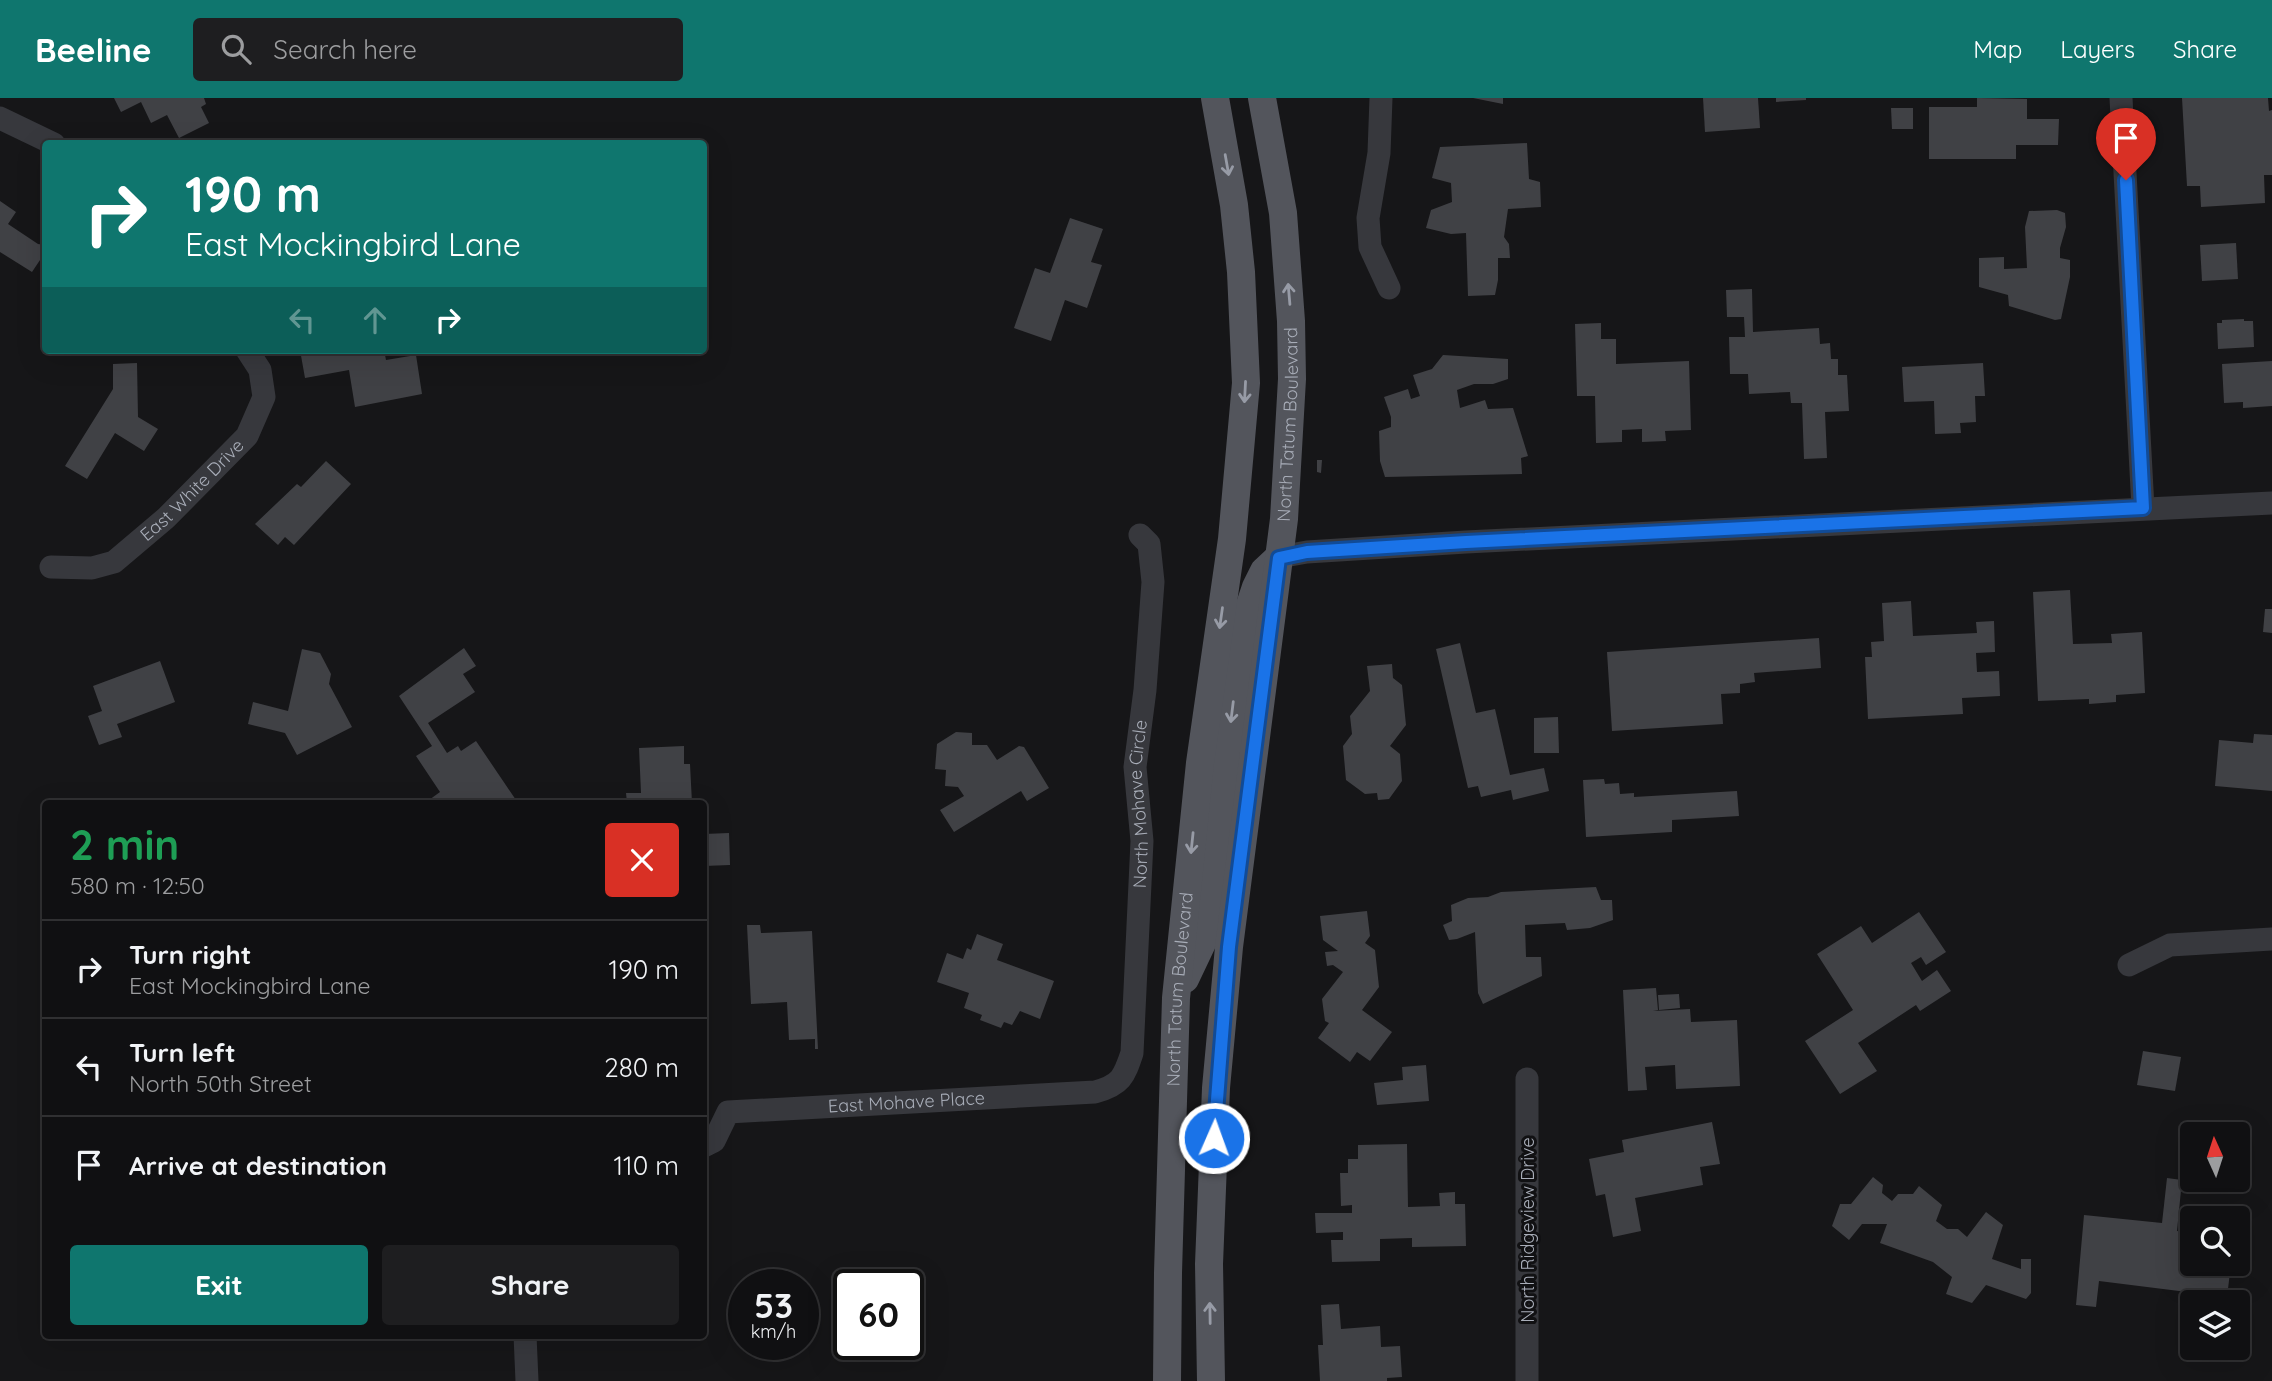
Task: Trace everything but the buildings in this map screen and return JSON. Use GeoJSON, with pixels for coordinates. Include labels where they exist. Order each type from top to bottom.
{"type":"FeatureCollection","features":[{"type":"Feature","properties":{"kind":"main road","name":"North Tatum Boulevard"},"geometry":{"type":"LineString","coordinates":[[1167,1381],[1176,998],[1200,763],[1233,525],[1245,383],[1241,272],[1234,205],[1215,98]]}},
{"type":"Feature","properties":{"kind":"main road","name":"North Tatum Boulevard"},"geometry":{"type":"LineString","coordinates":[[1211,1381],[1209,1264],[1217,1075],[1229,947],[1279,558],[1292,379],[1291,321],[1283,212],[1262,98]]}},
{"type":"Feature","properties":{"kind":"main road"},"geometry":{"type":"LineString","coordinates":[[1176,998],[1204,939],[1239,663],[1250,605],[1265,571],[1279,558]]}},
{"type":"Feature","properties":{"kind":"street"},"geometry":{"type":"LineString","coordinates":[[1381,98],[1378,153],[1368,218],[1370,247],[1389,288]]}},
{"type":"Feature","properties":{"kind":"street"},"geometry":{"type":"LineString","coordinates":[[2121,98],[2143,508]]}},
{"type":"Feature","properties":{"kind":"street"},"geometry":{"type":"LineString","coordinates":[[0,118],[46,140]]}},
{"type":"Feature","properties":{"kind":"street","name":"East White Drive"},"geometry":{"type":"LineString","coordinates":[[51,567],[92,568],[114,562],[166,517],[247,436],[264,397],[260,370],[250,354]]}},
{"type":"Feature","properties":{"kind":"street"},"geometry":{"type":"LineString","coordinates":[[1279,558],[1307,552],[1466,542],[2272,503]]}},
{"type":"Feature","properties":{"kind":"street","name":"North Mohave Circle"},"geometry":{"type":"LineString","coordinates":[[1124,1077],[1132,1053],[1142,857],[1135,767],[1145,690],[1153,582],[1149,544],[1140,535]]}},
{"type":"Feature","properties":{"kind":"street"},"geometry":{"type":"LineString","coordinates":[[2129,965],[2170,945],[2272,939]]}},
{"type":"Feature","properties":{"kind":"street","name":"East Mohave Place"},"geometry":{"type":"LineString","coordinates":[[707,1144],[713,1141],[728,1112],[1095,1092],[1111,1087],[1124,1077]]}},
{"type":"Feature","properties":{"kind":"street","name":"North Ridgeview Drive"},"geometry":{"type":"LineString","coordinates":[[1527,1079],[1527,1381]]}},
{"type":"Feature","properties":{"kind":"street"},"geometry":{"type":"LineString","coordinates":[[525,1339],[527,1381]]}},
{"type":"Feature","properties":{"kind":"route"},"geometry":{"type":"LineString","coordinates":[[1214,1138],[1229,947],[1279,558],[1307,552],[1466,542],[2143,508],[2126,180]]}}]}
